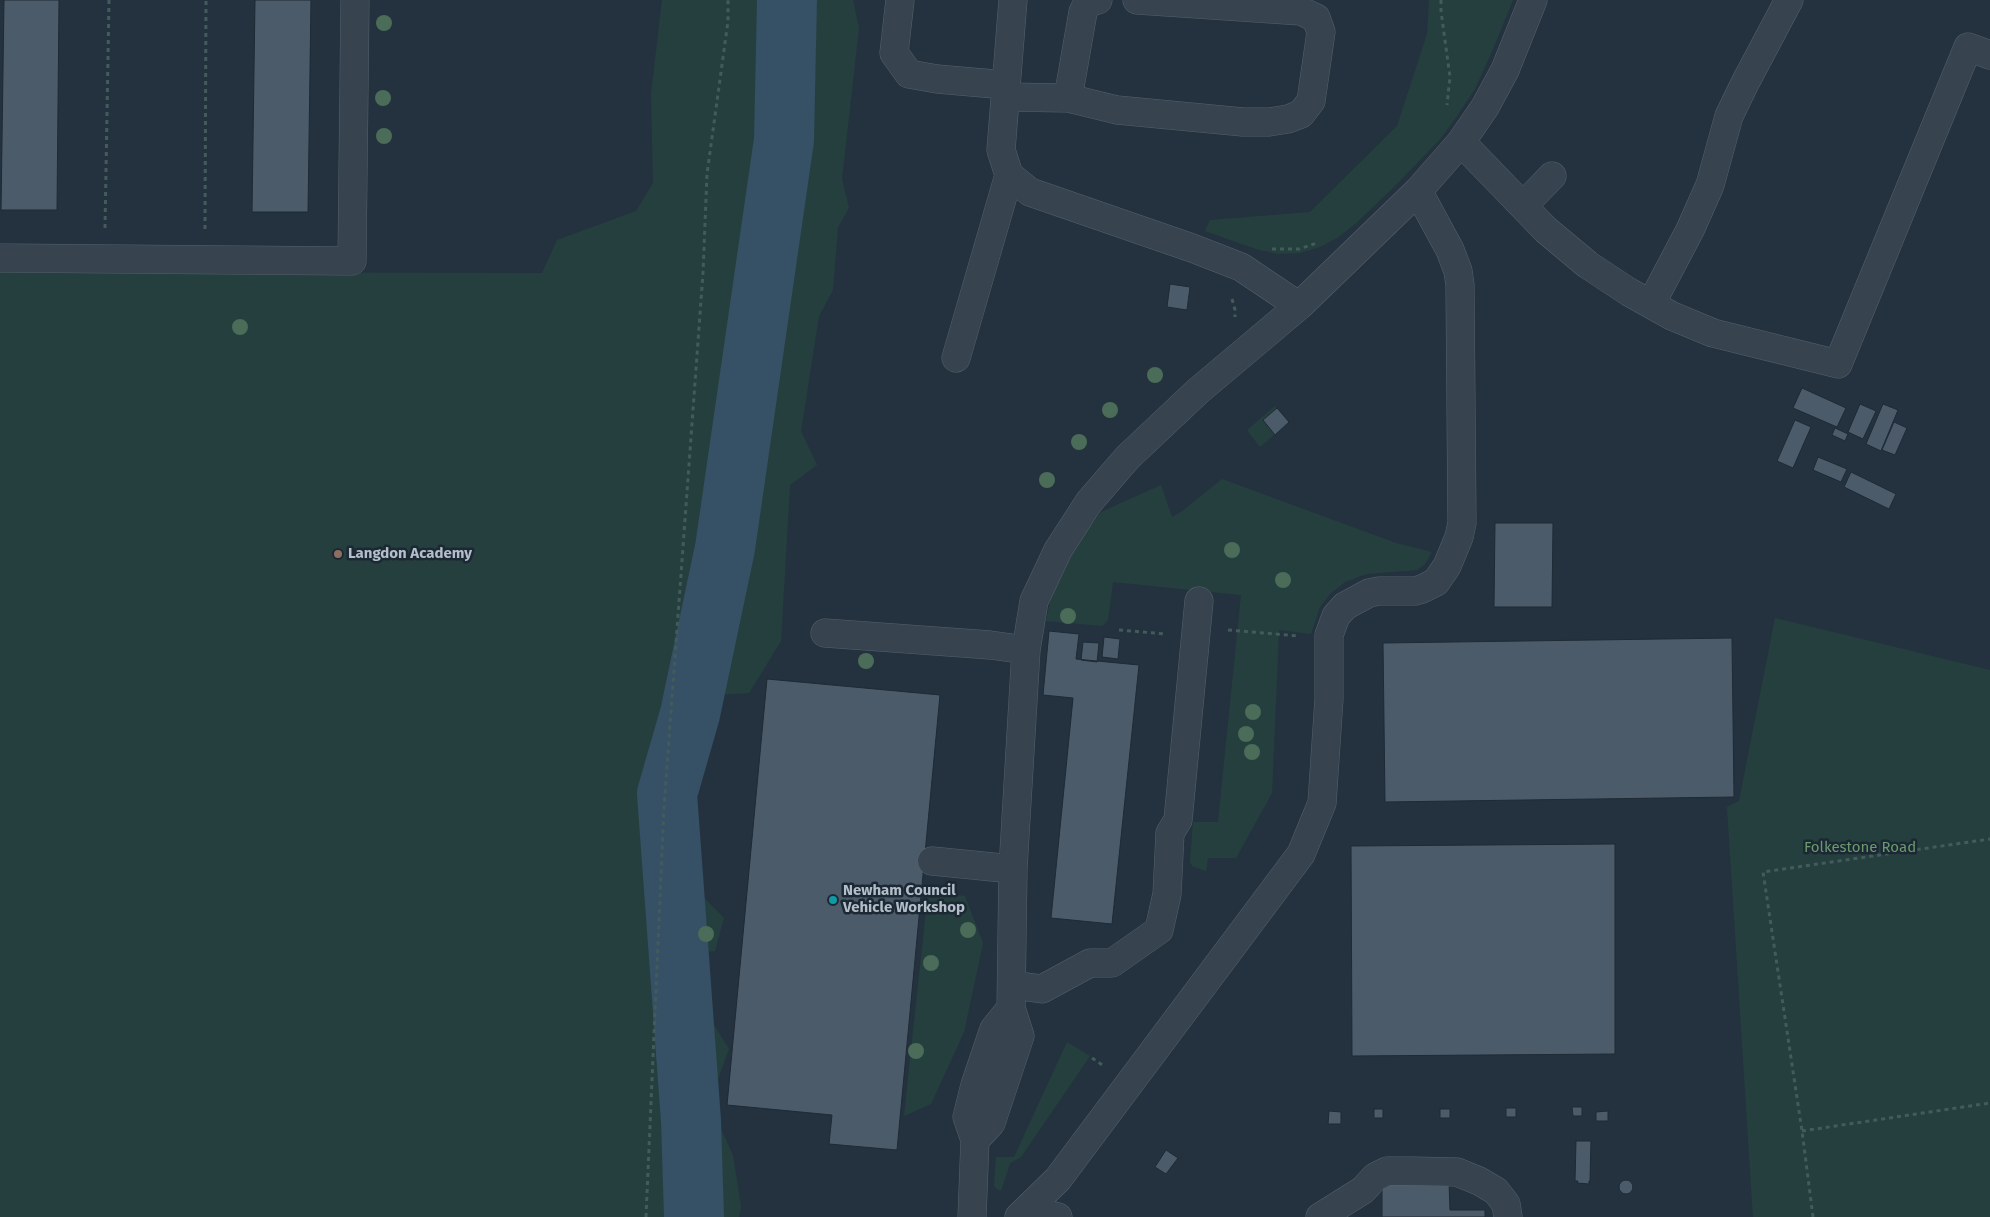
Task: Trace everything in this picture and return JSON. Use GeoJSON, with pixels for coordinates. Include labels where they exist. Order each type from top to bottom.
{"type":"FeatureCollection","features":[{"type":"Feature","properties":{"kind":"street"},"geometry":{"type":"LineString","coordinates":[[0,258],[352,261],[355,0]]}},
{"type":"Feature","properties":{"kind":"street"},"geometry":{"type":"LineString","coordinates":[[900,0],[894,53],[909,74],[1005,91],[1068,98],[1117,110],[1243,122],[1269,122],[1288,119],[1301,114],[1311,101],[1321,32],[1316,18],[1301,11],[1137,0]]}},
{"type":"Feature","properties":{"kind":"street"},"geometry":{"type":"LineString","coordinates":[[1013,0],[1000,150],[1009,175],[1030,192],[1242,267],[1299,306]]}},
{"type":"Feature","properties":{"kind":"street"},"geometry":{"type":"LineString","coordinates":[[1068,98],[1083,12],[1088,2],[1098,0]]}},
{"type":"Feature","properties":{"kind":"street"},"geometry":{"type":"LineString","coordinates":[[972,1217],[975,1140],[991,1123],[1020,1036],[1012,997],[1013,869],[1026,650],[1034,601],[1058,550],[1089,502],[1128,457],[1198,391],[1299,306],[1418,191],[1462,142],[1486,107],[1505,70],[1534,0]]}},
{"type":"Feature","properties":{"kind":"street"},"geometry":{"type":"LineString","coordinates":[[1651,304],[1690,230],[1710,185],[1729,116],[1744,83],[1789,0]]}},
{"type":"Feature","properties":{"kind":"street"},"geometry":{"type":"LineString","coordinates":[[1462,142],[1546,230],[1588,265],[1628,292],[1713,333],[1838,364],[1968,47],[1990,55]]}},
{"type":"Feature","properties":{"kind":"street"},"geometry":{"type":"LineString","coordinates":[[956,358],[1009,175]]}},
{"type":"Feature","properties":{"kind":"street"},"geometry":{"type":"LineString","coordinates":[[1523,206],[1552,176]]}},
{"type":"Feature","properties":{"kind":"street"},"geometry":{"type":"LineString","coordinates":[[1023,1213],[1058,1179],[1301,854],[1322,803],[1330,699],[1329,635],[1336,616],[1345,606],[1368,593],[1422,589],[1436,582],[1447,566],[1459,537],[1462,523],[1460,285],[1458,271],[1450,250],[1418,191]]}},
{"type":"Feature","properties":{"kind":"street"},"geometry":{"type":"LineString","coordinates":[[1012,997],[1042,989],[1090,963],[1112,963],[1159,930],[1167,894],[1170,833],[1178,820],[1199,601]]}},
{"type":"Feature","properties":{"kind":"street"},"geometry":{"type":"LineString","coordinates":[[825,633],[990,645],[1026,650]]}},
{"type":"Feature","properties":{"kind":"street"},"geometry":{"type":"LineString","coordinates":[[932,861],[1013,869]]}},
{"type":"Feature","properties":{"kind":"street"},"geometry":{"type":"LineString","coordinates":[[1320,1217],[1363,1190],[1375,1177],[1387,1171],[1457,1172],[1479,1181],[1496,1191],[1506,1204],[1508,1217]]}},
{"type":"Feature","properties":{"kind":"street"},"geometry":{"type":"LineString","coordinates":[[1023,1213],[1058,1217]]}},
{"type":"Feature","properties":{"kind":"path"},"geometry":{"type":"LineString","coordinates":[[104,258],[109,0]]}},
{"type":"Feature","properties":{"kind":"path"},"geometry":{"type":"LineString","coordinates":[[205,260],[206,0]]}},
{"type":"Feature","properties":{"kind":"path"},"geometry":{"type":"LineString","coordinates":[[646,1217],[664,807],[702,283],[707,174],[728,21],[728,0]]}},
{"type":"Feature","properties":{"kind":"path"},"geometry":{"type":"LineString","coordinates":[[1441,0],[1450,77],[1450,92],[1445,112]]}},
{"type":"Feature","properties":{"kind":"path"},"geometry":{"type":"LineString","coordinates":[[1267,248],[1278,250],[1299,249],[1323,241]]}},
{"type":"Feature","properties":{"kind":"path"},"geometry":{"type":"LineString","coordinates":[[1236,630],[1304,637]]}},
{"type":"Feature","properties":{"kind":"path"},"geometry":{"type":"LineString","coordinates":[[1813,1217],[1763,872],[1990,839]]}},
{"type":"Feature","properties":{"kind":"path"},"geometry":{"type":"LineString","coordinates":[[1092,1058],[1108,1069]]}},
{"type":"Feature","properties":{"kind":"path"},"geometry":{"type":"LineString","coordinates":[[1802,1131],[1990,1102]]}},
{"type":"Feature","properties":{"kind":"green space","name":"Langdon Academy"},"geometry":{"type":"Polygon","coordinates":[[[662,0],[853,0],[859,28],[842,179],[849,208],[838,227],[833,290],[819,316],[801,431],[817,465],[790,485],[781,641],[749,693],[718,695],[693,765],[689,882],[724,918],[715,951],[694,953],[701,1004],[729,1049],[709,1103],[733,1155],[741,1207],[739,1217],[0,1217],[0,272],[542,273],[557,240],[636,211],[653,183],[651,94],[662,0]]]}},
{"type":"Feature","properties":{"kind":"green space"},"geometry":{"type":"Polygon","coordinates":[[[1429,0],[1513,0],[1475,89],[1441,138],[1395,186],[1355,224],[1337,238],[1320,247],[1300,253],[1279,254],[1259,250],[1205,231],[1210,220],[1310,212],[1397,126],[1427,34],[1429,0]]]}},
{"type":"Feature","properties":{"kind":"green space"},"geometry":{"type":"Polygon","coordinates":[[[1275,406],[1289,422],[1260,447],[1247,430],[1275,406]]]}},
{"type":"Feature","properties":{"kind":"green space"},"geometry":{"type":"Polygon","coordinates":[[[1222,479],[1396,543],[1432,552],[1425,564],[1417,570],[1366,574],[1345,582],[1330,594],[1320,607],[1311,634],[1279,630],[1272,793],[1236,858],[1208,858],[1206,871],[1192,866],[1190,862],[1193,822],[1218,822],[1241,595],[1113,582],[1108,620],[1102,626],[1046,621],[1051,597],[1061,574],[1073,551],[1101,512],[1161,485],[1172,517],[1222,479]]]}},
{"type":"Feature","properties":{"kind":"green space","name":"Folkestone Road"},"geometry":{"type":"Polygon","coordinates":[[[1775,618],[1990,670],[1990,1217],[1753,1217],[1727,807],[1739,801],[1775,618]]]}},
{"type":"Feature","properties":{"kind":"green space"},"geometry":{"type":"Polygon","coordinates":[[[928,892],[965,896],[983,943],[964,1032],[931,1104],[904,1116],[928,892]]]}},
{"type":"Feature","properties":{"kind":"green space"},"geometry":{"type":"Polygon","coordinates":[[[1067,1042],[1090,1056],[1021,1157],[1010,1163],[1001,1191],[994,1186],[996,1157],[1014,1157],[1067,1042]]]}},
{"type":"Feature","properties":{"kind":"building"},"geometry":{"type":"Polygon","coordinates":[[[4,0],[59,0],[57,210],[1,210],[4,0]]]}},
{"type":"Feature","properties":{"kind":"building"},"geometry":{"type":"Polygon","coordinates":[[[255,0],[311,0],[308,212],[252,212],[255,0]]]}},
{"type":"Feature","properties":{"kind":"building"},"geometry":{"type":"Polygon","coordinates":[[[1170,284],[1190,287],[1187,310],[1167,307],[1170,284]]]}},
{"type":"Feature","properties":{"kind":"building"},"geometry":{"type":"Polygon","coordinates":[[[1802,388],[1846,408],[1837,427],[1793,408],[1802,388]]]}},
{"type":"Feature","properties":{"kind":"building"},"geometry":{"type":"Polygon","coordinates":[[[1860,404],[1876,411],[1863,439],[1848,432],[1860,404]]]}},
{"type":"Feature","properties":{"kind":"building"},"geometry":{"type":"Polygon","coordinates":[[[1883,404],[1898,410],[1881,451],[1866,444],[1883,404]]]}},
{"type":"Feature","properties":{"kind":"building"},"geometry":{"type":"Polygon","coordinates":[[[1277,408],[1289,422],[1275,435],[1263,420],[1277,408]]]}},
{"type":"Feature","properties":{"kind":"building"},"geometry":{"type":"Polygon","coordinates":[[[1795,420],[1811,427],[1793,468],[1777,461],[1795,420]]]}},
{"type":"Feature","properties":{"kind":"building"},"geometry":{"type":"Polygon","coordinates":[[[1894,422],[1907,428],[1895,455],[1882,450],[1894,422]]]}},
{"type":"Feature","properties":{"kind":"building"},"geometry":{"type":"Polygon","coordinates":[[[1835,428],[1848,434],[1845,441],[1832,435],[1835,428]]]}},
{"type":"Feature","properties":{"kind":"building"},"geometry":{"type":"Polygon","coordinates":[[[1818,457],[1847,469],[1841,482],[1813,470],[1818,457]]]}},
{"type":"Feature","properties":{"kind":"building"},"geometry":{"type":"Polygon","coordinates":[[[1851,472],[1896,494],[1889,509],[1844,487],[1851,472]]]}},
{"type":"Feature","properties":{"kind":"building"},"geometry":{"type":"Polygon","coordinates":[[[1495,523],[1553,523],[1552,607],[1494,607],[1495,523]]]}},
{"type":"Feature","properties":{"kind":"building"},"geometry":{"type":"Polygon","coordinates":[[[1049,631],[1079,634],[1076,659],[1139,665],[1112,924],[1051,918],[1073,698],[1043,695],[1049,631]]]}},
{"type":"Feature","properties":{"kind":"building"},"geometry":{"type":"Polygon","coordinates":[[[1104,637],[1120,639],[1118,659],[1102,657],[1104,637]]]}},
{"type":"Feature","properties":{"kind":"building"},"geometry":{"type":"Polygon","coordinates":[[[1732,638],[1734,797],[1385,802],[1383,643],[1732,638]]]}},
{"type":"Feature","properties":{"kind":"building"},"geometry":{"type":"Polygon","coordinates":[[[1083,642],[1099,643],[1097,662],[1081,660],[1083,642]]]}},
{"type":"Feature","properties":{"kind":"building","name":"Newham Council Vehicle Workshop"},"geometry":{"type":"Polygon","coordinates":[[[767,679],[940,695],[897,1150],[829,1144],[832,1115],[727,1105],[767,679]]]}},
{"type":"Feature","properties":{"kind":"building"},"geometry":{"type":"Polygon","coordinates":[[[1615,844],[1615,1054],[1352,1056],[1351,846],[1615,844]]]}},
{"type":"Feature","properties":{"kind":"building"},"geometry":{"type":"Polygon","coordinates":[[[1572,1107],[1582,1107],[1582,1116],[1573,1116],[1572,1107]]]}},
{"type":"Feature","properties":{"kind":"building"},"geometry":{"type":"Polygon","coordinates":[[[1506,1108],[1516,1108],[1516,1117],[1506,1117],[1506,1108]]]}},
{"type":"Feature","properties":{"kind":"building"},"geometry":{"type":"Polygon","coordinates":[[[1374,1109],[1383,1109],[1383,1118],[1374,1118],[1374,1109]]]}},
{"type":"Feature","properties":{"kind":"building"},"geometry":{"type":"Polygon","coordinates":[[[1440,1109],[1450,1109],[1450,1118],[1440,1118],[1440,1109]]]}},
{"type":"Feature","properties":{"kind":"building"},"geometry":{"type":"Polygon","coordinates":[[[1329,1111],[1341,1112],[1341,1124],[1328,1124],[1329,1111]]]}},
{"type":"Feature","properties":{"kind":"building"},"geometry":{"type":"Polygon","coordinates":[[[1608,1111],[1608,1121],[1596,1121],[1596,1112],[1608,1111]]]}},
{"type":"Feature","properties":{"kind":"building"},"geometry":{"type":"Polygon","coordinates":[[[1576,1141],[1591,1141],[1589,1184],[1577,1183],[1578,1181],[1575,1181],[1576,1141]]]}},
{"type":"Feature","properties":{"kind":"building"},"geometry":{"type":"Polygon","coordinates":[[[1166,1150],[1178,1158],[1166,1174],[1155,1167],[1166,1150]]]}},
{"type":"Feature","properties":{"kind":"building"},"geometry":{"type":"Polygon","coordinates":[[[1623,1180],[1629,1180],[1633,1187],[1629,1194],[1623,1194],[1619,1190],[1619,1184],[1623,1180]]]}},
{"type":"Feature","properties":{"kind":"building"},"geometry":{"type":"Polygon","coordinates":[[[1449,1182],[1450,1210],[1485,1210],[1485,1217],[1382,1217],[1382,1183],[1449,1182]]]}},
{"type":"Feature","properties":{"kind":"waterway"},"geometry":{"type":"LineString","coordinates":[[694,1217],[691,1121],[667,794],[690,714],[725,548],[784,140],[787,0]]}},
{"type":"Feature","properties":{"kind":"place","name":"Langdon Academy"},"geometry":{"type":"Point","coordinates":[338,554]}},
{"type":"Feature","properties":{"kind":"place","name":"Newham Council Vehicle Workshop"},"geometry":{"type":"Point","coordinates":[833,900]}}]}
